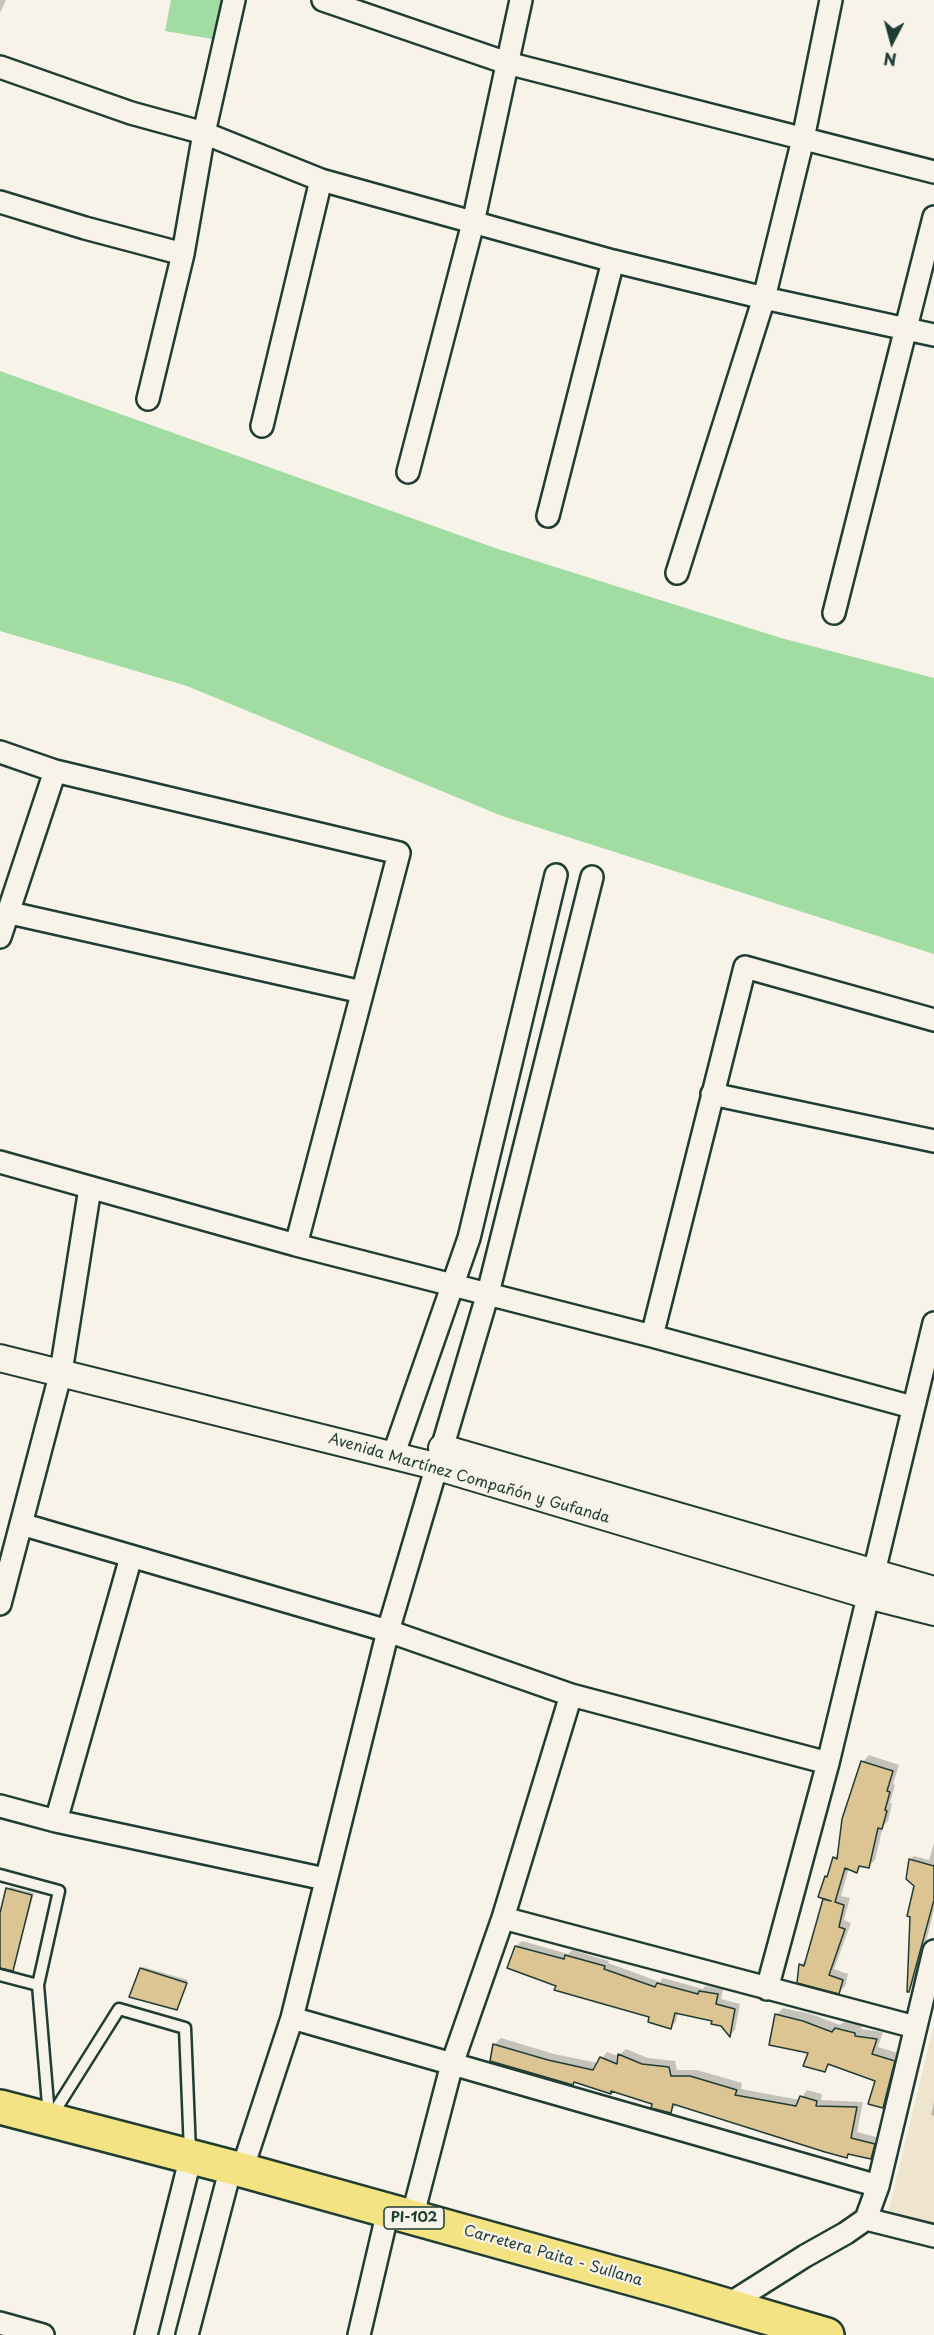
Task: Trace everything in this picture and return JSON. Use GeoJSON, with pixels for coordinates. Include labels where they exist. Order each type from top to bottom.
{"type":"FeatureCollection","features":[{"type":"Feature","properties":{"kind":"main road","name":"Carretera Paita - Sullana"},"geometry":{"type":"LineString","coordinates":[[0,2107],[237,2168],[726,2306],[792,2330],[827,2335]]}},
{"type":"Feature","properties":{"kind":"street"},"geometry":{"type":"LineString","coordinates":[[148,399],[183,254],[204,133],[234,0]]}},
{"type":"Feature","properties":{"kind":"street"},"geometry":{"type":"LineString","coordinates":[[323,0],[507,63],[934,172]]}},
{"type":"Feature","properties":{"kind":"street"},"geometry":{"type":"LineString","coordinates":[[408,472],[473,223],[521,0]]}},
{"type":"Feature","properties":{"kind":"street"},"geometry":{"type":"LineString","coordinates":[[677,573],[764,298],[803,139],[831,0]]}},
{"type":"Feature","properties":{"kind":"street"},"geometry":{"type":"LineString","coordinates":[[0,67],[131,113],[204,133],[321,180],[613,261],[764,298],[934,335]]}},
{"type":"Feature","properties":{"kind":"street"},"geometry":{"type":"LineString","coordinates":[[262,426],[321,180]]}},
{"type":"Feature","properties":{"kind":"street"},"geometry":{"type":"LineString","coordinates":[[0,202],[183,254]]}},
{"type":"Feature","properties":{"kind":"street"},"geometry":{"type":"LineString","coordinates":[[834,613],[904,328],[934,217]]}},
{"type":"Feature","properties":{"kind":"street"},"geometry":{"type":"LineString","coordinates":[[548,516],[613,261]]}},
{"type":"Feature","properties":{"kind":"street"},"geometry":{"type":"LineString","coordinates":[[0,752],[55,771],[399,853],[296,1245]]}},
{"type":"Feature","properties":{"kind":"street"},"geometry":{"type":"LineString","coordinates":[[0,937],[6,912],[55,771]]}},
{"type":"Feature","properties":{"kind":"street"},"geometry":{"type":"LineString","coordinates":[[393,1456],[469,1238],[556,875]]}},
{"type":"Feature","properties":{"kind":"street"},"geometry":{"type":"LineString","coordinates":[[187,2335],[237,2168],[292,2018],[388,1631],[488,1293],[592,877]]}},
{"type":"Feature","properties":{"kind":"street"},"geometry":{"type":"LineString","coordinates":[[6,912],[362,992]]}},
{"type":"Feature","properties":{"kind":"street"},"geometry":{"type":"LineString","coordinates":[[652,1336],[745,967],[934,1020]]}},
{"type":"Feature","properties":{"kind":"street"},"geometry":{"type":"LineString","coordinates":[[712,1094],[934,1141]]}},
{"type":"Feature","properties":{"kind":"street"},"geometry":{"type":"LineString","coordinates":[[0,1162],[296,1245],[652,1336],[912,1407]]}},
{"type":"Feature","properties":{"kind":"street"},"geometry":{"type":"LineString","coordinates":[[0,1604],[61,1372],[90,1188]]}},
{"type":"Feature","properties":{"kind":"street"},"geometry":{"type":"LineString","coordinates":[[767,1989],[828,1763],[934,1323]]}},
{"type":"Feature","properties":{"kind":"street","name":"Avenida Martínez Compañón y Gufanda"},"geometry":{"type":"LineString","coordinates":[[0,1358],[393,1456],[438,1457],[870,1584],[934,1612]]}},
{"type":"Feature","properties":{"kind":"street"},"geometry":{"type":"LineString","coordinates":[[21,1524],[388,1631],[571,1695],[828,1763]]}},
{"type":"Feature","properties":{"kind":"street"},"geometry":{"type":"LineString","coordinates":[[56,1821],[131,1557]]}},
{"type":"Feature","properties":{"kind":"street","name":"Avenida Martínez Compañón y Gufanda"},"geometry":{"type":"LineString","coordinates":[[870,1584],[934,1590]]}},
{"type":"Feature","properties":{"kind":"street"},"geometry":{"type":"LineString","coordinates":[[359,2335],[503,1918],[571,1695]]}},
{"type":"Feature","properties":{"kind":"street"},"geometry":{"type":"LineString","coordinates":[[0,1806],[56,1821],[325,1879]]}},
{"type":"Feature","properties":{"kind":"street"},"geometry":{"type":"LineString","coordinates":[[503,1918],[915,2027]]}},
{"type":"Feature","properties":{"kind":"street"},"geometry":{"type":"LineString","coordinates":[[726,2306],[805,2256],[846,2234],[866,2219],[878,2186],[934,1952]]}},
{"type":"Feature","properties":{"kind":"street"},"geometry":{"type":"LineString","coordinates":[[292,2018],[878,2186]]}},
{"type":"Feature","properties":{"kind":"street"},"geometry":{"type":"LineString","coordinates":[[146,2335],[191,2156]]}},
{"type":"Feature","properties":{"kind":"street"},"geometry":{"type":"LineString","coordinates":[[866,2219],[934,2236]]}},
{"type":"Feature","properties":{"kind":"street"},"geometry":{"type":"LineString","coordinates":[[0,2323],[43,2335]]}},
{"type":"Feature","properties":{"kind":"lane"},"geometry":{"type":"LineString","coordinates":[[0,1875],[59,1891],[38,1985],[49,2119]]}},
{"type":"Feature","properties":{"kind":"lane"},"geometry":{"type":"LineString","coordinates":[[0,1975],[38,1985]]}},
{"type":"Feature","properties":{"kind":"lane"},"geometry":{"type":"LineString","coordinates":[[49,2119],[119,2009],[185,2028],[191,2156]]}},
{"type":"Feature","properties":{"kind":"shaded area"},"geometry":{"type":"Polygon","coordinates":[[[934,2024],[934,2224],[888,2213],[934,2024]]]}},
{"type":"Feature","properties":{"kind":"green space"},"geometry":{"type":"Polygon","coordinates":[[[171,0],[225,0],[218,40],[165,31],[171,0]]]}},
{"type":"Feature","properties":{"kind":"green space"},"geometry":{"type":"Polygon","coordinates":[[[0,371],[498,549],[781,638],[934,678],[934,954],[502,816],[187,686],[0,631],[0,371]]]}},
{"type":"Feature","properties":{"kind":"building"},"geometry":{"type":"Polygon","coordinates":[[[861,1761],[893,1771],[887,1791],[890,1792],[885,1810],[887,1811],[882,1829],[878,1828],[869,1868],[859,1866],[857,1873],[845,1868],[835,1902],[844,1905],[839,1927],[845,1929],[829,1975],[843,1980],[839,1994],[797,1983],[799,1964],[804,1966],[823,1899],[831,1901],[818,1897],[833,1857],[837,1859],[842,1819],[861,1761]]]}},
{"type":"Feature","properties":{"kind":"building"},"geometry":{"type":"Polygon","coordinates":[[[909,1859],[934,1866],[934,1900],[909,1992],[907,1992],[910,1917],[907,1916],[914,1886],[906,1879],[909,1859]]]}},
{"type":"Feature","properties":{"kind":"building"},"geometry":{"type":"Polygon","coordinates":[[[6,1888],[32,1895],[13,1971],[0,1968],[0,1913],[6,1888]]]}},
{"type":"Feature","properties":{"kind":"building"},"geometry":{"type":"Polygon","coordinates":[[[515,1946],[564,1959],[565,1955],[605,1966],[604,1969],[655,1987],[657,1983],[698,1994],[699,1991],[718,1994],[716,2004],[735,2009],[730,2037],[721,2026],[711,2024],[712,2021],[675,2013],[671,2029],[648,2022],[649,2017],[554,1990],[556,1986],[507,1968],[515,1946]]]}},
{"type":"Feature","properties":{"kind":"building"},"geometry":{"type":"Polygon","coordinates":[[[140,1968],[187,1983],[177,2010],[129,1997],[140,1968]]]}},
{"type":"Feature","properties":{"kind":"building"},"geometry":{"type":"Polygon","coordinates":[[[775,2014],[832,2032],[835,2028],[855,2033],[855,2036],[877,2039],[872,2054],[895,2061],[883,2108],[868,2104],[875,2081],[828,2064],[825,2072],[803,2066],[808,2053],[769,2045],[775,2014]]]}},
{"type":"Feature","properties":{"kind":"building"},"geometry":{"type":"Polygon","coordinates":[[[493,2044],[593,2070],[600,2057],[617,2064],[618,2054],[642,2064],[669,2067],[671,2076],[690,2076],[737,2090],[735,2095],[796,2106],[800,2096],[817,2101],[816,2106],[857,2107],[851,2138],[875,2144],[871,2159],[848,2154],[847,2158],[825,2152],[673,2104],[671,2113],[651,2108],[652,2104],[611,2091],[611,2094],[574,2082],[573,2085],[490,2061],[493,2044]]]}}]}
